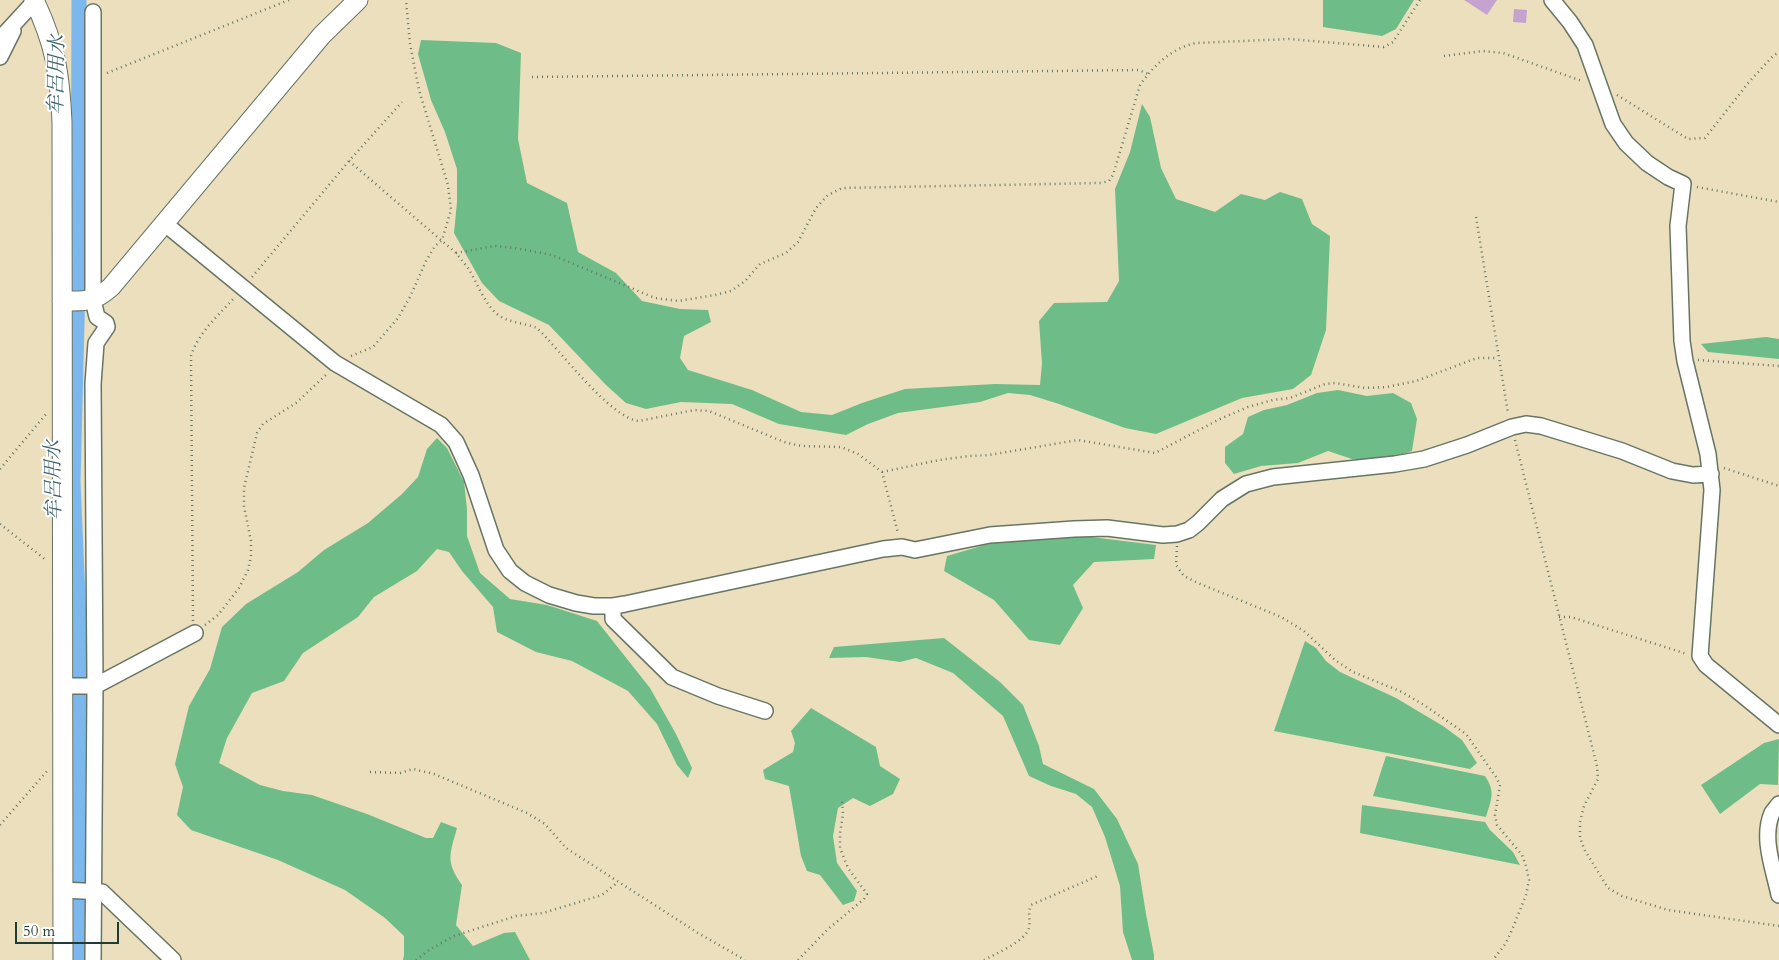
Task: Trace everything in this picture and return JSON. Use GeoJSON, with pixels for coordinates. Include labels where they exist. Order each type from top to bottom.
{"type":"FeatureCollection","features":[{"type":"Feature","properties":{"kind":"street"},"geometry":{"type":"LineString","coordinates":[[0,39],[34,0],[46,26],[57,60],[85,307],[107,327],[96,343],[93,384],[91,891],[93,960]]}},
{"type":"Feature","properties":{"kind":"street"},"geometry":{"type":"LineString","coordinates":[[85,307],[111,287],[322,35],[358,0]]}},
{"type":"Feature","properties":{"kind":"street"},"geometry":{"type":"LineString","coordinates":[[1552,0],[1585,44],[1613,124],[1626,143],[1647,163],[1668,178],[1683,184],[1678,226],[1682,341],[1711,470],[1712,490],[1700,656],[1706,665],[1779,725]]}},
{"type":"Feature","properties":{"kind":"street"},"geometry":{"type":"LineString","coordinates":[[63,960],[66,890],[63,764],[66,686],[63,403],[85,307],[93,76],[93,12]]}},
{"type":"Feature","properties":{"kind":"street"},"geometry":{"type":"LineString","coordinates":[[0,56],[14,31],[12,25]]}},
{"type":"Feature","properties":{"kind":"street"},"geometry":{"type":"LineString","coordinates":[[164,223],[335,363],[441,425],[456,442],[471,475],[496,550],[510,570],[525,583],[548,595],[585,604],[613,606],[882,549],[902,547],[916,550],[990,535],[1107,528],[1162,535],[1177,534],[1189,530],[1198,524],[1222,499],[1246,484],[1273,477],[1394,464],[1424,458],[1467,445],[1512,427],[1526,424],[1540,426],[1622,451],[1672,471],[1693,475],[1711,470]]}},
{"type":"Feature","properties":{"kind":"street"},"geometry":{"type":"LineString","coordinates":[[613,606],[613,619],[672,677],[718,696],[765,710]]}},
{"type":"Feature","properties":{"kind":"street"},"geometry":{"type":"LineString","coordinates":[[66,686],[93,686],[195,633]]}},
{"type":"Feature","properties":{"kind":"street"},"geometry":{"type":"LineString","coordinates":[[1779,804],[1772,813],[1768,830],[1769,848],[1779,894]]}},
{"type":"Feature","properties":{"kind":"street"},"geometry":{"type":"LineString","coordinates":[[66,890],[102,892],[173,960]]}},
{"type":"Feature","properties":{"kind":"path"},"geometry":{"type":"LineString","coordinates":[[93,76],[98,76],[289,0]]}},
{"type":"Feature","properties":{"kind":"path"},"geometry":{"type":"LineString","coordinates":[[402,102],[349,161],[199,338],[191,356],[193,627],[195,633],[218,615],[239,588],[248,570],[251,557],[251,541],[244,506],[244,488],[257,434],[263,424],[308,393],[329,373],[340,359],[373,347],[398,318],[410,297],[426,261],[435,246],[442,240],[451,210],[448,185],[419,90],[410,44],[406,0]]}},
{"type":"Feature","properties":{"kind":"path"},"geometry":{"type":"LineString","coordinates":[[456,253],[494,246],[515,248],[552,255],[661,299],[678,302],[716,295],[730,291],[745,281],[760,264],[786,253],[798,242],[816,208],[828,195],[842,188],[1101,183],[1109,181],[1113,175],[1140,85],[1148,74],[1183,46],[1196,43],[1289,39],[1384,47],[1393,42],[1420,0]]}},
{"type":"Feature","properties":{"kind":"path"},"geometry":{"type":"LineString","coordinates":[[1444,56],[1483,51],[1503,53],[1599,86],[1620,96],[1688,139],[1705,138],[1750,82],[1773,56],[1779,52]]}},
{"type":"Feature","properties":{"kind":"path"},"geometry":{"type":"LineString","coordinates":[[532,77],[1139,70],[1148,74]]}},
{"type":"Feature","properties":{"kind":"path"},"geometry":{"type":"LineString","coordinates":[[349,161],[456,253],[467,267],[489,305],[497,314],[507,320],[526,323],[537,328],[590,386],[622,415],[630,420],[639,421],[694,410],[709,411],[784,442],[801,446],[841,447],[858,454],[882,472],[902,547]]}},
{"type":"Feature","properties":{"kind":"path"},"geometry":{"type":"LineString","coordinates":[[1683,184],[1779,202]]}},
{"type":"Feature","properties":{"kind":"path"},"geometry":{"type":"LineString","coordinates":[[1476,217],[1505,400],[1597,766],[1598,779],[1584,806],[1580,822],[1580,837],[1584,849],[1608,888],[1622,896],[1668,910],[1779,926]]}},
{"type":"Feature","properties":{"kind":"path"},"geometry":{"type":"LineString","coordinates":[[882,472],[939,460],[969,456],[989,456],[1078,440],[1155,453],[1241,410],[1273,400],[1290,398],[1325,384],[1335,383],[1365,388],[1387,387],[1416,381],[1477,358],[1498,358]]}},
{"type":"Feature","properties":{"kind":"path"},"geometry":{"type":"LineString","coordinates":[[1685,361],[1720,361],[1779,366]]}},
{"type":"Feature","properties":{"kind":"path"},"geometry":{"type":"LineString","coordinates":[[0,470],[45,415],[57,404],[63,403]]}},
{"type":"Feature","properties":{"kind":"path"},"geometry":{"type":"LineString","coordinates":[[1711,470],[1721,468],[1779,486]]}},
{"type":"Feature","properties":{"kind":"path"},"geometry":{"type":"LineString","coordinates":[[0,524],[56,568],[64,569]]}},
{"type":"Feature","properties":{"kind":"path"},"geometry":{"type":"LineString","coordinates":[[1177,534],[1176,565],[1184,576],[1281,617],[1304,631],[1335,660],[1353,672],[1402,692],[1466,734],[1500,785],[1495,815],[1497,825],[1522,854],[1529,880],[1526,895],[1512,930],[1506,943],[1493,960]]}},
{"type":"Feature","properties":{"kind":"path"},"geometry":{"type":"LineString","coordinates":[[1559,617],[1570,617],[1693,656],[1700,656]]}},
{"type":"Feature","properties":{"kind":"path"},"geometry":{"type":"LineString","coordinates":[[0,825],[46,771],[63,764]]}},
{"type":"Feature","properties":{"kind":"path"},"geometry":{"type":"LineString","coordinates":[[370,772],[400,773],[414,769],[434,774],[527,813],[545,824],[566,848],[745,960]]}},
{"type":"Feature","properties":{"kind":"path"},"geometry":{"type":"LineString","coordinates":[[798,960],[828,930],[864,899],[867,894],[848,868],[840,848],[843,814],[842,798]]}},
{"type":"Feature","properties":{"kind":"path"},"geometry":{"type":"LineString","coordinates":[[984,960],[1016,943],[1026,934],[1029,928],[1028,912],[1031,905],[1100,875]]}},
{"type":"Feature","properties":{"kind":"path"},"geometry":{"type":"LineString","coordinates":[[416,960],[429,950],[454,936],[516,916],[543,913],[602,895],[618,882]]}},
{"type":"Feature","properties":{"kind":"green space"},"geometry":{"type":"Polygon","coordinates":[[[1323,0],[1414,0],[1396,29],[1382,36],[1323,27],[1323,0]]]}},
{"type":"Feature","properties":{"kind":"green space"},"geometry":{"type":"Polygon","coordinates":[[[421,40],[496,43],[521,53],[518,139],[527,183],[567,203],[578,252],[616,273],[642,301],[680,309],[708,310],[711,322],[684,336],[680,358],[688,370],[752,390],[801,412],[832,415],[905,389],[995,384],[1040,385],[1042,363],[1039,321],[1054,303],[1107,302],[1119,281],[1115,189],[1130,152],[1142,104],[1150,117],[1161,168],[1176,199],[1215,212],[1241,194],[1265,200],[1280,192],[1302,199],[1312,224],[1330,236],[1326,330],[1311,375],[1293,389],[1242,398],[1156,434],[1125,428],[1030,395],[1008,393],[980,402],[898,413],[868,424],[846,435],[779,424],[732,404],[681,402],[646,409],[626,403],[606,385],[549,325],[499,301],[482,283],[454,233],[457,202],[457,169],[445,132],[431,100],[418,54],[421,40]]]}},
{"type":"Feature","properties":{"kind":"green space"},"geometry":{"type":"Polygon","coordinates":[[[1766,337],[1779,339],[1779,359],[1708,352],[1701,344],[1766,337]]]}},
{"type":"Feature","properties":{"kind":"green space"},"geometry":{"type":"Polygon","coordinates":[[[1338,390],[1367,396],[1393,393],[1411,403],[1417,419],[1412,451],[1388,459],[1352,459],[1328,451],[1298,463],[1261,466],[1234,474],[1225,463],[1225,447],[1243,434],[1248,417],[1317,393],[1338,390]]]}},
{"type":"Feature","properties":{"kind":"green space"},"geometry":{"type":"Polygon","coordinates":[[[437,438],[447,448],[464,482],[467,536],[480,573],[510,599],[547,605],[597,621],[650,688],[676,734],[692,768],[688,778],[677,765],[657,724],[628,691],[572,661],[536,652],[497,632],[493,607],[462,571],[449,552],[437,549],[417,571],[374,597],[358,617],[303,653],[284,681],[252,693],[227,738],[219,763],[260,785],[283,791],[312,795],[367,814],[426,838],[433,838],[441,822],[457,828],[450,857],[453,870],[462,885],[456,925],[473,946],[504,933],[515,932],[530,960],[403,960],[404,936],[385,918],[345,890],[278,860],[191,830],[177,815],[183,787],[175,764],[189,706],[210,669],[222,627],[246,604],[298,572],[324,550],[368,523],[402,494],[418,477],[427,449],[437,438]]]}},
{"type":"Feature","properties":{"kind":"green space"},"geometry":{"type":"Polygon","coordinates":[[[1083,536],[1156,545],[1154,559],[1094,562],[1073,585],[1083,608],[1060,645],[1029,640],[994,600],[944,571],[947,556],[1008,538],[1083,536]]]}},
{"type":"Feature","properties":{"kind":"green space"},"geometry":{"type":"Polygon","coordinates":[[[944,638],[1000,682],[1023,705],[1039,746],[1043,764],[1094,789],[1117,819],[1138,864],[1154,960],[1132,960],[1123,932],[1120,886],[1105,837],[1092,807],[1076,794],[1029,776],[1003,716],[953,673],[916,658],[900,662],[866,657],[829,658],[834,647],[944,638]]]}},
{"type":"Feature","properties":{"kind":"green space"},"geometry":{"type":"Polygon","coordinates":[[[1305,641],[1316,648],[1326,661],[1340,672],[1396,698],[1443,726],[1462,740],[1477,763],[1470,769],[1274,731],[1305,641]]]}},
{"type":"Feature","properties":{"kind":"green space"},"geometry":{"type":"Polygon","coordinates":[[[811,708],[876,747],[880,766],[900,779],[893,794],[870,806],[853,798],[838,808],[833,836],[837,863],[857,891],[854,901],[843,905],[820,875],[807,871],[801,856],[789,786],[765,779],[763,770],[793,752],[795,743],[791,731],[811,708]]]}},
{"type":"Feature","properties":{"kind":"green space"},"geometry":{"type":"Polygon","coordinates":[[[1779,739],[1778,785],[1760,784],[1720,814],[1701,785],[1764,743],[1779,739]]]}},
{"type":"Feature","properties":{"kind":"green space"},"geometry":{"type":"Polygon","coordinates":[[[1386,756],[1485,776],[1491,792],[1491,801],[1486,817],[1373,796],[1386,756]]]}},
{"type":"Feature","properties":{"kind":"green space"},"geometry":{"type":"Polygon","coordinates":[[[1362,805],[1485,822],[1490,830],[1513,852],[1520,865],[1360,833],[1362,805]]]}},
{"type":"Feature","properties":{"kind":"building"},"geometry":{"type":"Polygon","coordinates":[[[1464,0],[1497,0],[1487,15],[1464,0]]]}},
{"type":"Feature","properties":{"kind":"building"},"geometry":{"type":"Polygon","coordinates":[[[1514,9],[1527,10],[1526,23],[1513,22],[1514,9]]]}},
{"type":"Feature","properties":{"kind":"waterway","name":"牟呂用水"},"geometry":{"type":"LineString","coordinates":[[77,960],[79,620],[73,482],[78,283],[79,0]]}}]}
